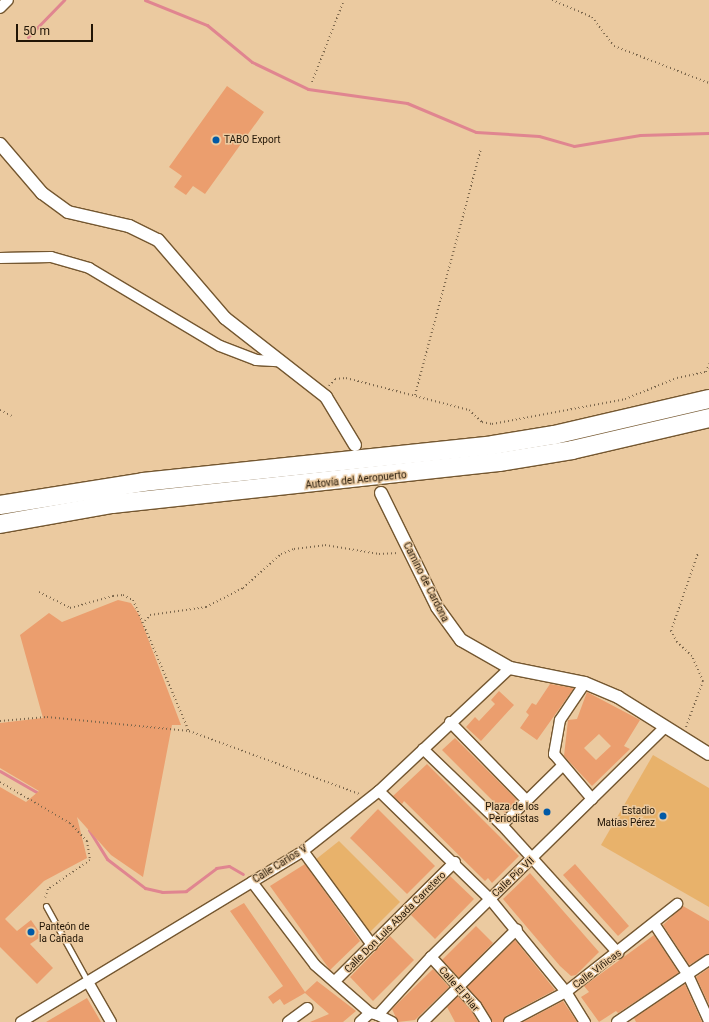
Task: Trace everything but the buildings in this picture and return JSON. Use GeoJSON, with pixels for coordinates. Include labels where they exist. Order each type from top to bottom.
{"type":"FeatureCollection","features":[{"type":"Feature","properties":{"kind":"highway","name":"Autovía del Aeropuerto"},"geometry":{"type":"LineString","coordinates":[[0,505],[143,482],[494,445],[709,399]]}},
{"type":"Feature","properties":{"kind":"highway","name":"Autovía del Aeropuerto"},"geometry":{"type":"LineString","coordinates":[[0,524],[112,504],[499,462],[572,450],[709,418]]}},
{"type":"Feature","properties":{"kind":"street"},"geometry":{"type":"LineString","coordinates":[[0,8],[8,0]]}},
{"type":"Feature","properties":{"kind":"street"},"geometry":{"type":"LineString","coordinates":[[0,144],[42,193],[68,212],[129,226],[158,240],[225,318],[278,361],[326,397],[355,445]]}},
{"type":"Feature","properties":{"kind":"street"},"geometry":{"type":"LineString","coordinates":[[0,258],[51,256],[89,268],[220,346],[256,360],[278,361]]}},
{"type":"Feature","properties":{"kind":"street","name":"Camino de Cardona"},"geometry":{"type":"LineString","coordinates":[[381,493],[449,627],[481,655],[510,668],[585,683],[618,697],[709,754]]}},
{"type":"Feature","properties":{"kind":"street","name":"Calle Carlos V"},"geometry":{"type":"LineString","coordinates":[[21,1022],[303,851],[379,791],[450,722],[510,668]]}},
{"type":"Feature","properties":{"kind":"street"},"geometry":{"type":"LineString","coordinates":[[585,683],[560,720],[554,754],[561,766],[592,799]]}},
{"type":"Feature","properties":{"kind":"street"},"geometry":{"type":"LineString","coordinates":[[450,722],[528,801]]}},
{"type":"Feature","properties":{"kind":"street","name":"Calle Pío VII"},"geometry":{"type":"LineString","coordinates":[[360,1022],[374,1014],[665,727]]}},
{"type":"Feature","properties":{"kind":"street"},"geometry":{"type":"LineString","coordinates":[[423,749],[502,825],[618,953]]}},
{"type":"Feature","properties":{"kind":"street"},"geometry":{"type":"LineString","coordinates":[[502,825],[528,801],[561,766]]}},
{"type":"Feature","properties":{"kind":"street"},"geometry":{"type":"LineString","coordinates":[[379,791],[455,862],[517,929],[566,992],[585,1022]]}},
{"type":"Feature","properties":{"kind":"street"},"geometry":{"type":"LineString","coordinates":[[303,851],[372,944]]}},
{"type":"Feature","properties":{"kind":"street","name":"Calle Don Luis Abada Carretero"},"geometry":{"type":"LineString","coordinates":[[335,981],[455,862]]}},
{"type":"Feature","properties":{"kind":"street"},"geometry":{"type":"LineString","coordinates":[[252,882],[305,954],[374,1014],[392,1022]]}},
{"type":"Feature","properties":{"kind":"street","name":"Calle Viñicas"},"geometry":{"type":"LineString","coordinates":[[509,1022],[566,992],[655,925],[677,904]]}},
{"type":"Feature","properties":{"kind":"street"},"geometry":{"type":"LineString","coordinates":[[655,925],[688,975],[709,1021]]}},
{"type":"Feature","properties":{"kind":"street"},"geometry":{"type":"LineString","coordinates":[[423,1022],[517,929]]}},
{"type":"Feature","properties":{"kind":"street","name":"Calle El Pilar"},"geometry":{"type":"LineString","coordinates":[[431,957],[458,986],[486,1022]]}},
{"type":"Feature","properties":{"kind":"street"},"geometry":{"type":"LineString","coordinates":[[617,1022],[709,960]]}},
{"type":"Feature","properties":{"kind":"street"},"geometry":{"type":"LineString","coordinates":[[88,982],[111,1022]]}},
{"type":"Feature","properties":{"kind":"street"},"geometry":{"type":"LineString","coordinates":[[288,1022],[308,1008]]}},
{"type":"Feature","properties":{"kind":"lane"},"geometry":{"type":"LineString","coordinates":[[46,906],[88,982]]}},
{"type":"Feature","properties":{"kind":"path"},"geometry":{"type":"LineString","coordinates":[[312,82],[344,0]]}},
{"type":"Feature","properties":{"kind":"path"},"geometry":{"type":"LineString","coordinates":[[552,0],[592,17],[614,46],[709,83]]}},
{"type":"Feature","properties":{"kind":"path"},"geometry":{"type":"LineString","coordinates":[[415,395],[481,149]]}},
{"type":"Feature","properties":{"kind":"path"},"geometry":{"type":"LineString","coordinates":[[326,397],[335,379],[346,378],[469,410],[482,422],[492,424],[625,399],[677,378],[706,372],[709,364]]}},
{"type":"Feature","properties":{"kind":"path"},"geometry":{"type":"LineString","coordinates":[[0,410],[12,416]]}},
{"type":"Feature","properties":{"kind":"path"},"geometry":{"type":"LineString","coordinates":[[145,621],[150,615],[206,607],[243,588],[281,554],[294,549],[325,545],[379,554],[411,553]]}},
{"type":"Feature","properties":{"kind":"path"},"geometry":{"type":"LineString","coordinates":[[683,738],[703,681],[692,656],[676,642],[671,631],[698,553]]}},
{"type":"Feature","properties":{"kind":"path"},"geometry":{"type":"LineString","coordinates":[[39,592],[70,608],[123,595],[138,605],[189,731]]}},
{"type":"Feature","properties":{"kind":"path"},"geometry":{"type":"LineString","coordinates":[[0,721],[47,716],[189,731],[340,785],[368,799]]}},
{"type":"Feature","properties":{"kind":"path"},"geometry":{"type":"LineString","coordinates":[[0,782],[70,823],[89,846],[90,860],[48,889],[46,906]]}},
{"type":"Feature","properties":{"kind":"shaded area","name":"Estadio Matías Pérez"},"geometry":{"type":"Polygon","coordinates":[[[653,755],[709,788],[709,907],[601,845],[653,755]]]}},
{"type":"Feature","properties":{"kind":"shaded area"},"geometry":{"type":"Polygon","coordinates":[[[339,841],[400,902],[368,934],[315,860],[339,841]]]}},
{"type":"Feature","properties":{"kind":"waterway"},"geometry":{"type":"LineString","coordinates":[[28,37],[64,0]]}},
{"type":"Feature","properties":{"kind":"waterway"},"geometry":{"type":"LineString","coordinates":[[145,0],[207,25],[252,62],[308,89],[407,103],[476,132],[539,136],[574,146],[640,135],[709,133]]}},
{"type":"Feature","properties":{"kind":"waterway"},"geometry":{"type":"LineString","coordinates":[[0,771],[40,794]]}},
{"type":"Feature","properties":{"kind":"waterway"},"geometry":{"type":"LineString","coordinates":[[89,830],[107,859],[145,888],[162,892],[186,891],[216,868],[229,866],[243,874]]}},
{"type":"Feature","properties":{"kind":"place","name":"TABO Export"},"geometry":{"type":"Point","coordinates":[216,140]}},
{"type":"Feature","properties":{"kind":"place","name":"Plaza de los Periodistas"},"geometry":{"type":"Point","coordinates":[547,812]}},
{"type":"Feature","properties":{"kind":"place","name":"Estadio Matías Pérez"},"geometry":{"type":"Point","coordinates":[663,816]}},
{"type":"Feature","properties":{"kind":"place","name":"Panteón de la Cañada"},"geometry":{"type":"Point","coordinates":[31,932]}}]}
